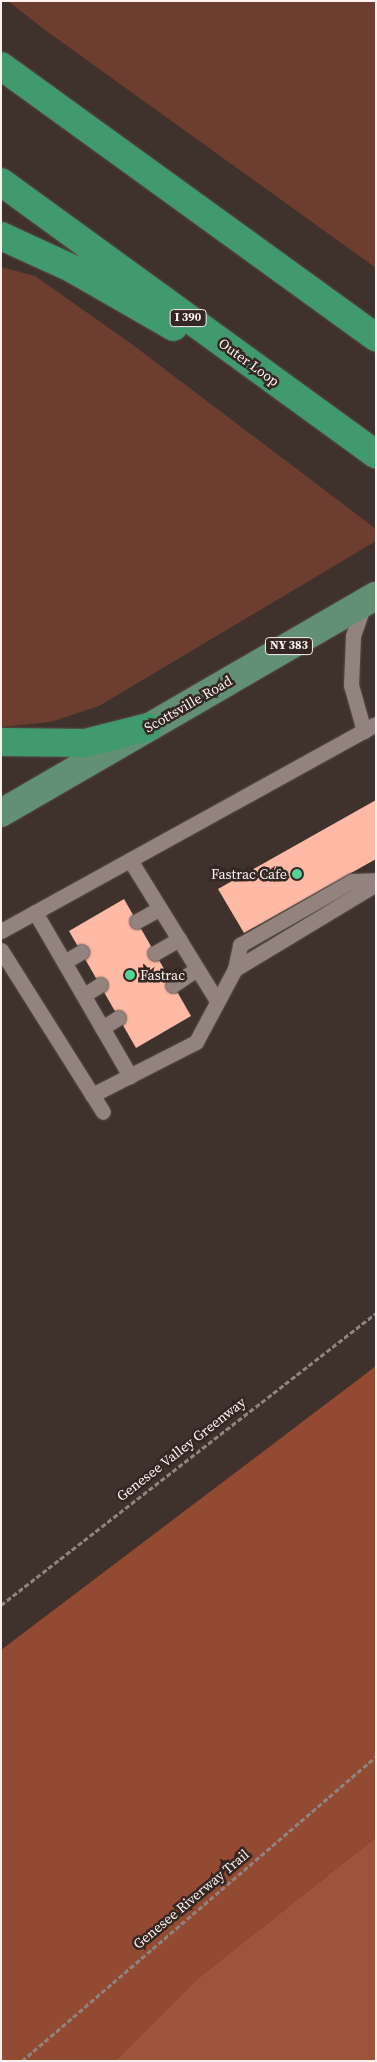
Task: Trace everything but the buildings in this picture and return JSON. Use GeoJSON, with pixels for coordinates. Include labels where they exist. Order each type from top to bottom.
{"type":"FeatureCollection","features":[{"type":"Feature","properties":{"kind":"highway"},"geometry":{"type":"LineString","coordinates":[[1,50],[126,157]]}},
{"type":"Feature","properties":{"kind":"highway"},"geometry":{"type":"LineString","coordinates":[[1,66],[376,337]]}},
{"type":"Feature","properties":{"kind":"highway","name":"Outer Loop"},"geometry":{"type":"LineString","coordinates":[[1,182],[376,455]]}},
{"type":"Feature","properties":{"kind":"highway"},"geometry":{"type":"LineString","coordinates":[[1,236],[30,247],[149,312],[376,455]]}},
{"type":"Feature","properties":{"kind":"highway"},"geometry":{"type":"LineString","coordinates":[[1,742],[85,743],[148,727]]}},
{"type":"Feature","properties":{"kind":"main road","name":"Scottsville Road"},"geometry":{"type":"LineString","coordinates":[[1,813],[370,599]]}},
{"type":"Feature","properties":{"kind":"lane"},"geometry":{"type":"LineString","coordinates":[[1,931],[370,728],[351,681],[353,636],[370,599]]}},
{"type":"Feature","properties":{"kind":"lane"},"geometry":{"type":"LineString","coordinates":[[130,860],[216,999]]}},
{"type":"Feature","properties":{"kind":"lane"},"geometry":{"type":"LineString","coordinates":[[92,1095],[196,1042],[216,999],[235,969],[240,945],[352,881],[376,880]]}},
{"type":"Feature","properties":{"kind":"lane"},"geometry":{"type":"LineString","coordinates":[[235,969],[376,884]]}},
{"type":"Feature","properties":{"kind":"lane"},"geometry":{"type":"LineString","coordinates":[[137,921],[160,908]]}},
{"type":"Feature","properties":{"kind":"lane"},"geometry":{"type":"LineString","coordinates":[[35,912],[130,1076]]}},
{"type":"Feature","properties":{"kind":"lane"},"geometry":{"type":"LineString","coordinates":[[155,953],[179,939]]}},
{"type":"Feature","properties":{"kind":"lane"},"geometry":{"type":"LineString","coordinates":[[1,950],[103,1112]]}},
{"type":"Feature","properties":{"kind":"lane"},"geometry":{"type":"LineString","coordinates":[[64,962],[81,952]]}},
{"type":"Feature","properties":{"kind":"lane"},"geometry":{"type":"LineString","coordinates":[[173,985],[198,969]]}},
{"type":"Feature","properties":{"kind":"lane"},"geometry":{"type":"LineString","coordinates":[[84,996],[100,986]]}},
{"type":"Feature","properties":{"kind":"lane"},"geometry":{"type":"LineString","coordinates":[[102,1028],[118,1018]]}},
{"type":"Feature","properties":{"kind":"path","name":"Genesee Valley Greenway"},"geometry":{"type":"LineString","coordinates":[[1,1604],[376,1313]]}},
{"type":"Feature","properties":{"kind":"path","name":"Genesee Riverway Trail"},"geometry":{"type":"LineString","coordinates":[[22,2061],[376,1756]]}},
{"type":"Feature","properties":{"kind":"shaded area"},"geometry":{"type":"Polygon","coordinates":[[[8,1],[376,1],[376,268],[45,30],[8,1]]]}},
{"type":"Feature","properties":{"kind":"shaded area"},"geometry":{"type":"Polygon","coordinates":[[[1,267],[35,276],[133,345],[376,529],[376,541],[99,706],[51,722],[1,727],[1,267]]]}},
{"type":"Feature","properties":{"kind":"shaded area"},"geometry":{"type":"Polygon","coordinates":[[[376,1366],[376,1837],[196,1980],[115,2061],[1,2061],[1,1650],[376,1366]]]}},
{"type":"Feature","properties":{"kind":"shaded area"},"geometry":{"type":"Polygon","coordinates":[[[376,1837],[376,2061],[115,2061],[196,1980],[376,1837]]]}},
{"type":"Feature","properties":{"kind":"place","name":"Fastrac Cafe"},"geometry":{"type":"Point","coordinates":[297,874]}},
{"type":"Feature","properties":{"kind":"place","name":"Fastrac"},"geometry":{"type":"Point","coordinates":[130,975]}}]}
